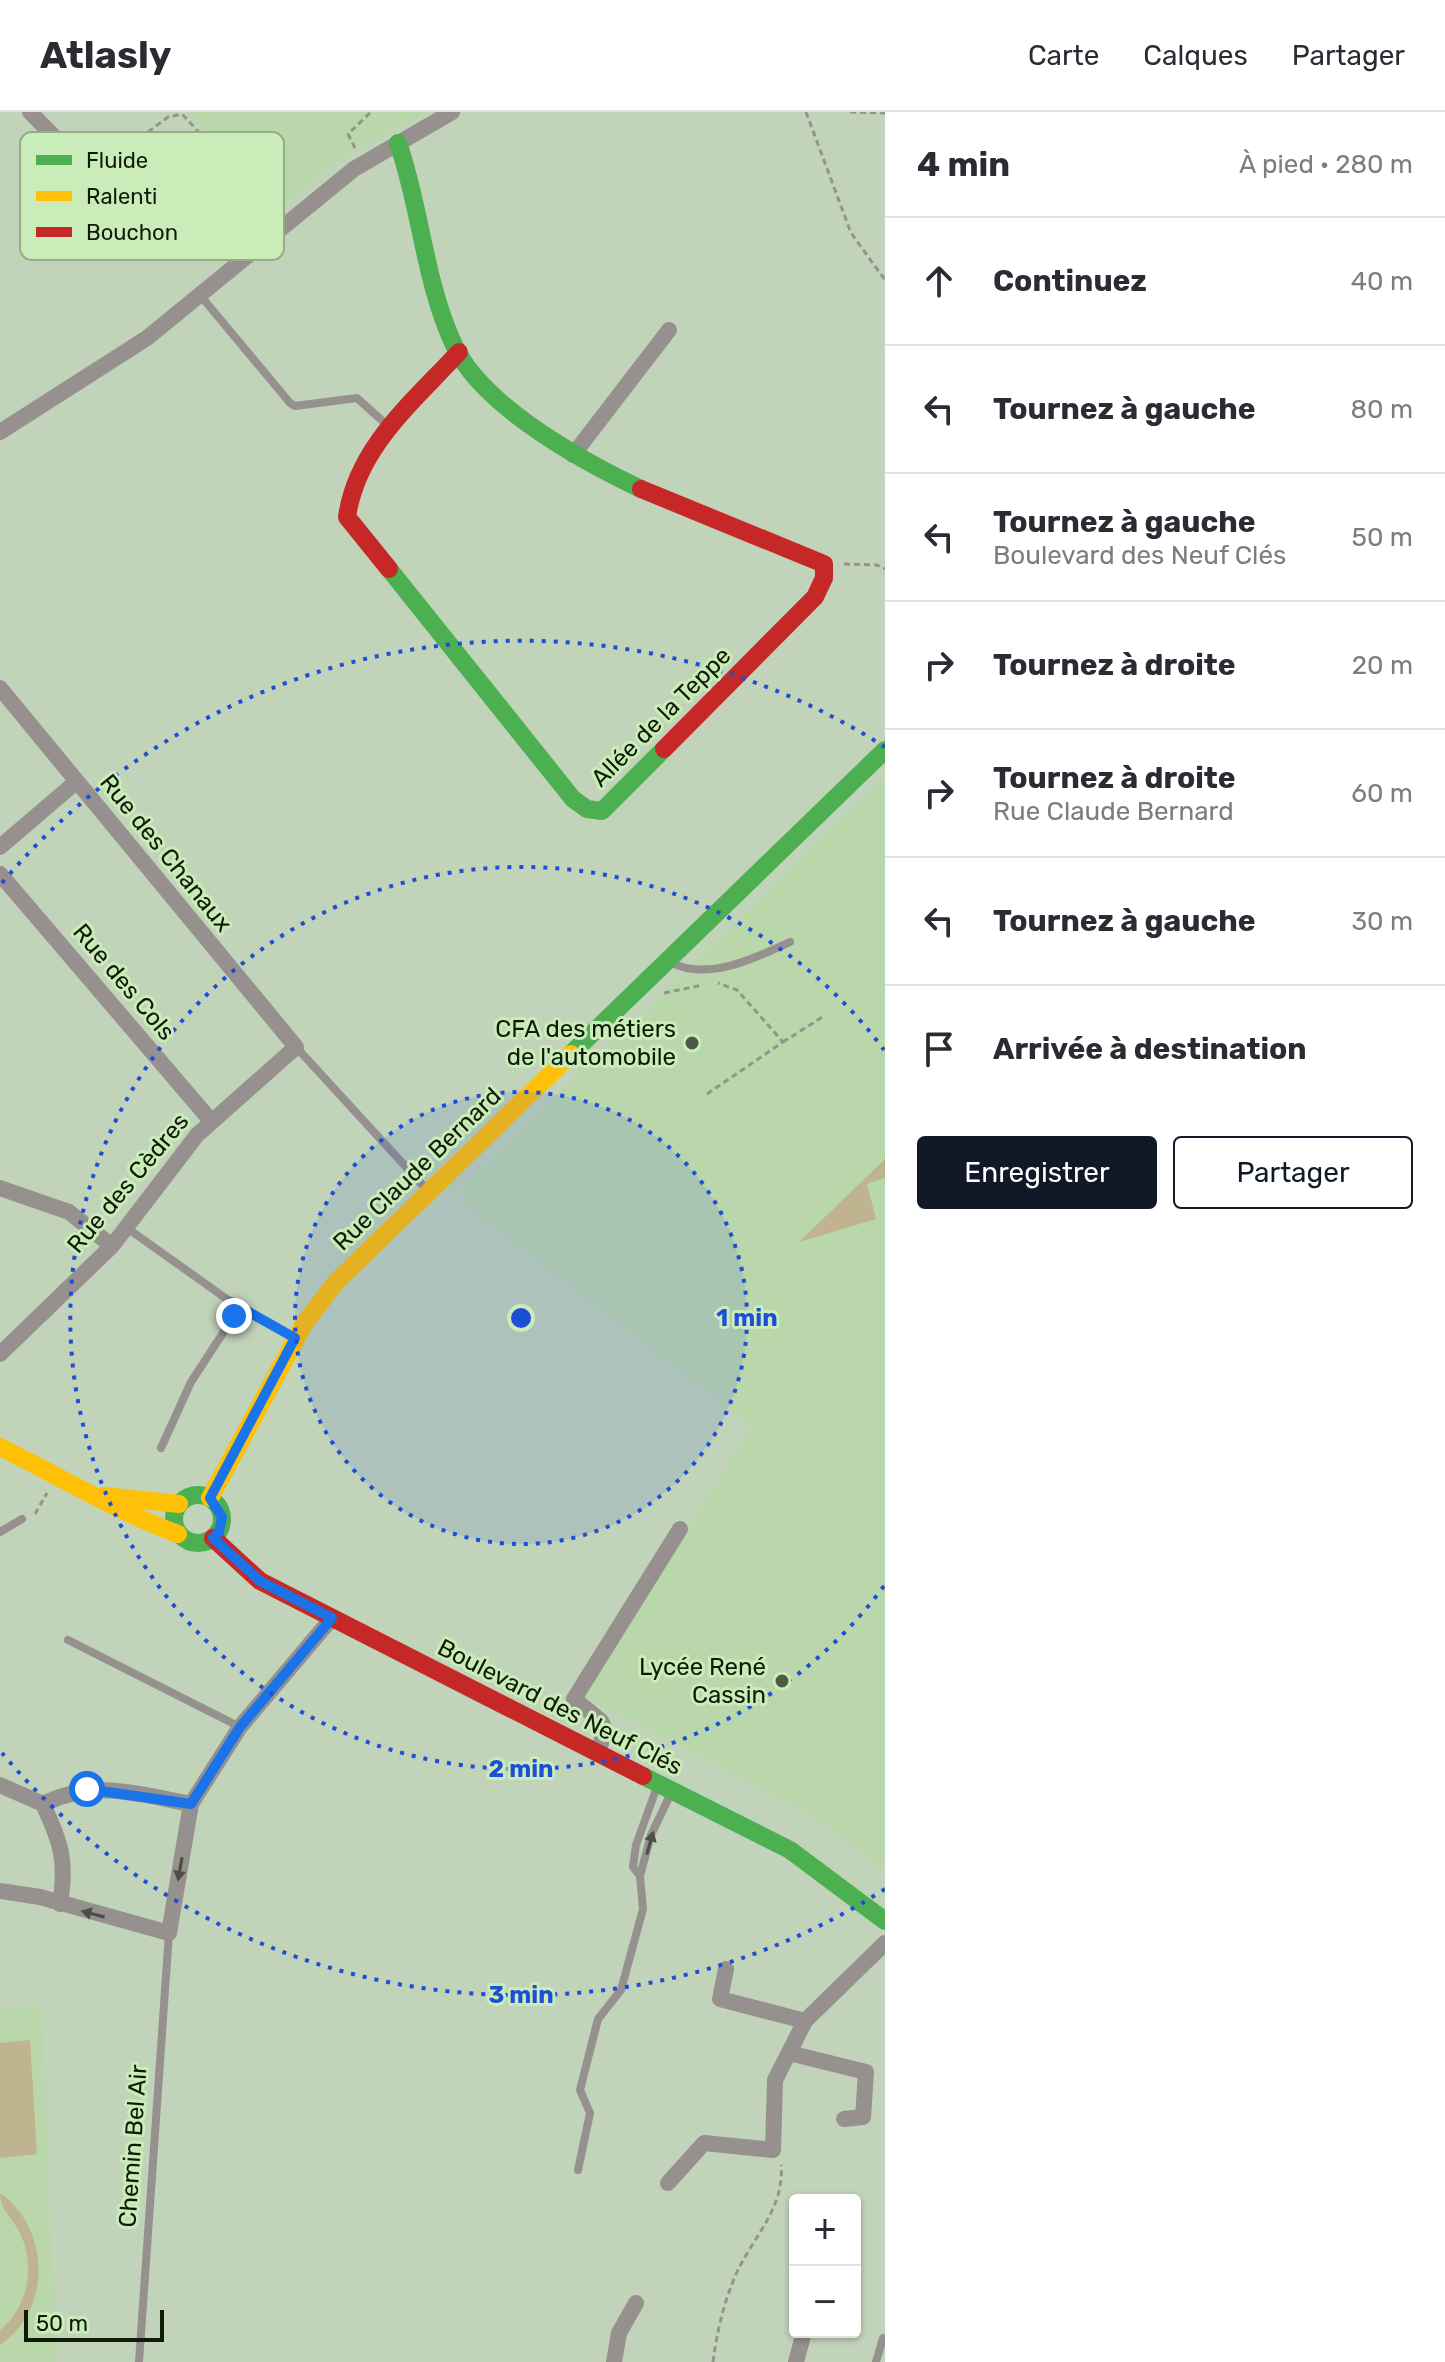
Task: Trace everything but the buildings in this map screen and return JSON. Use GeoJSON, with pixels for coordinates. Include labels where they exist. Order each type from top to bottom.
{"type":"FeatureCollection","features":[{"type":"Feature","properties":{"kind":"street"},"geometry":{"type":"LineString","coordinates":[[30,112],[49,132]]}},
{"type":"Feature","properties":{"kind":"street"},"geometry":{"type":"LineString","coordinates":[[285,224],[363,163],[452,112]]}},
{"type":"Feature","properties":{"kind":"street"},"geometry":{"type":"LineString","coordinates":[[398,143],[434,281],[459,352],[478,378],[519,418],[573,455],[616,479],[824,564]]}},
{"type":"Feature","properties":{"kind":"street"},"geometry":{"type":"LineString","coordinates":[[0,432],[105,367],[242,260]]}},
{"type":"Feature","properties":{"kind":"street"},"geometry":{"type":"LineString","coordinates":[[573,455],[669,330]]}},
{"type":"Feature","properties":{"kind":"street","name":"Allée de la Teppe"},"geometry":{"type":"LineString","coordinates":[[459,352],[362,460],[347,501],[347,517],[573,799],[587,809],[602,811],[815,597],[824,578],[824,564]]}},
{"type":"Feature","properties":{"kind":"street","name":"Rue des Chanaux"},"geometry":{"type":"LineString","coordinates":[[0,688],[296,1047]]}},
{"type":"Feature","properties":{"kind":"street","name":"Rue Claude Bernard"},"geometry":{"type":"LineString","coordinates":[[210,1498],[295,1338],[336,1282],[885,750]]}},
{"type":"Feature","properties":{"kind":"street"},"geometry":{"type":"LineString","coordinates":[[0,847],[76,782]]}},
{"type":"Feature","properties":{"kind":"street","name":"Rue des Cols"},"geometry":{"type":"LineString","coordinates":[[0,874],[212,1122]]}},
{"type":"Feature","properties":{"kind":"street","name":"Rue des Cèdres"},"geometry":{"type":"LineString","coordinates":[[0,1354],[112,1246],[197,1135],[296,1047]]}},
{"type":"Feature","properties":{"kind":"street"},"geometry":{"type":"LineString","coordinates":[[0,1188],[69,1212],[112,1246]]}},
{"type":"Feature","properties":{"kind":"street"},"geometry":{"type":"LineString","coordinates":[[0,1447],[97,1495],[126,1515],[178,1534],[191,1543],[213,1538],[219,1532],[222,1517],[210,1498],[190,1496],[179,1504],[173,1519],[178,1534]]}},
{"type":"Feature","properties":{"kind":"street"},"geometry":{"type":"LineString","coordinates":[[97,1495],[179,1504]]}},
{"type":"Feature","properties":{"kind":"street"},"geometry":{"type":"LineString","coordinates":[[598,1753],[605,1729],[601,1721],[574,1699],[680,1529]]}},
{"type":"Feature","properties":{"kind":"street","name":"Boulevard des Neuf Clés"},"geometry":{"type":"LineString","coordinates":[[213,1538],[260,1581],[816,1866],[885,1921]]}},
{"type":"Feature","properties":{"kind":"street"},"geometry":{"type":"LineString","coordinates":[[0,1891],[169,1933],[191,1804],[240,1727],[332,1618]]}},
{"type":"Feature","properties":{"kind":"street"},"geometry":{"type":"LineString","coordinates":[[0,1785],[43,1804],[63,1847],[65,1875],[60,1904]]}},
{"type":"Feature","properties":{"kind":"street"},"geometry":{"type":"LineString","coordinates":[[43,1804],[67,1792],[87,1789],[191,1804]]}},
{"type":"Feature","properties":{"kind":"street"},"geometry":{"type":"LineString","coordinates":[[668,2183],[704,2143],[773,2150],[775,2080],[805,2021],[885,1943]]}},
{"type":"Feature","properties":{"kind":"street"},"geometry":{"type":"LineString","coordinates":[[726,1969],[720,1999],[805,2021]]}},
{"type":"Feature","properties":{"kind":"street"},"geometry":{"type":"LineString","coordinates":[[789,2053],[866,2072],[863,2117],[844,2119]]}},
{"type":"Feature","properties":{"kind":"street"},"geometry":{"type":"LineString","coordinates":[[614,2362],[619,2333],[636,2303]]}},
{"type":"Feature","properties":{"kind":"street"},"geometry":{"type":"LineString","coordinates":[[796,2362],[802,2338]]}},
{"type":"Feature","properties":{"kind":"lane"},"geometry":{"type":"LineString","coordinates":[[200,295],[290,403],[295,406],[357,398],[390,429]]}},
{"type":"Feature","properties":{"kind":"lane"},"geometry":{"type":"LineString","coordinates":[[667,961],[680,968],[708,969],[754,960],[790,942]]}},
{"type":"Feature","properties":{"kind":"lane"},"geometry":{"type":"LineString","coordinates":[[296,1047],[429,1191]]}},
{"type":"Feature","properties":{"kind":"lane"},"geometry":{"type":"LineString","coordinates":[[127,1228],[231,1302],[234,1316],[191,1382],[161,1448]]}},
{"type":"Feature","properties":{"kind":"lane"},"geometry":{"type":"LineString","coordinates":[[0,1532],[26,1522]]}},
{"type":"Feature","properties":{"kind":"lane"},"geometry":{"type":"LineString","coordinates":[[68,1640],[240,1727]]}},
{"type":"Feature","properties":{"kind":"lane"},"geometry":{"type":"LineString","coordinates":[[640,1876],[633,1867],[636,1845],[665,1787]]}},
{"type":"Feature","properties":{"kind":"lane"},"geometry":{"type":"LineString","coordinates":[[578,2170],[590,2113],[580,2090],[598,2019],[621,1990],[643,1909],[640,1876],[665,1787]]}},
{"type":"Feature","properties":{"kind":"lane","name":"Chemin Bel Air"},"geometry":{"type":"LineString","coordinates":[[139,2362],[169,1933]]}},
{"type":"Feature","properties":{"kind":"lane"},"geometry":{"type":"LineString","coordinates":[[876,2362],[883,2338]]}},
{"type":"Feature","properties":{"kind":"path"},"geometry":{"type":"LineString","coordinates":[[363,163],[348,134],[371,112]]}},
{"type":"Feature","properties":{"kind":"path"},"geometry":{"type":"LineString","coordinates":[[806,112],[851,233],[885,280]]}},
{"type":"Feature","properties":{"kind":"path"},"geometry":{"type":"LineString","coordinates":[[850,112],[885,113]]}},
{"type":"Feature","properties":{"kind":"path"},"geometry":{"type":"LineString","coordinates":[[147,132],[168,117],[182,114],[199,132]]}},
{"type":"Feature","properties":{"kind":"path"},"geometry":{"type":"LineString","coordinates":[[824,564],[877,565],[885,569]]}},
{"type":"Feature","properties":{"kind":"path"},"geometry":{"type":"LineString","coordinates":[[656,994],[716,982],[737,990],[783,1042]]}},
{"type":"Feature","properties":{"kind":"path"},"geometry":{"type":"LineString","coordinates":[[707,1094],[824,1016]]}},
{"type":"Feature","properties":{"kind":"path"},"geometry":{"type":"LineString","coordinates":[[231,1302],[295,1338]]}},
{"type":"Feature","properties":{"kind":"path"},"geometry":{"type":"LineString","coordinates":[[26,1522],[47,1492]]}},
{"type":"Feature","properties":{"kind":"path"},"geometry":{"type":"LineString","coordinates":[[713,2362],[729,2292],[779,2194],[782,2183],[780,2158],[773,2150]]}},
{"type":"Feature","properties":{"kind":"shaded area"},"geometry":{"type":"Polygon","coordinates":[[[186,112],[427,112],[343,157],[284,205],[284,132],[204,132],[186,112]]]}},
{"type":"Feature","properties":{"kind":"shaded area"},"geometry":{"type":"Polygon","coordinates":[[[885,777],[885,1870],[811,1814],[585,1697],[752,1426],[466,1204],[462,1188],[885,777]]]}},
{"type":"Feature","properties":{"kind":"shaded area"},"geometry":{"type":"Polygon","coordinates":[[[885,1159],[885,1178],[867,1184],[876,1219],[799,1242],[885,1159]]]}},
{"type":"Feature","properties":{"kind":"shaded area"},"geometry":{"type":"Polygon","coordinates":[[[42,2004],[56,2362],[0,2362],[0,2010],[42,2004]]]}},
{"type":"Feature","properties":{"kind":"shaded area"},"geometry":{"type":"Polygon","coordinates":[[[30,2040],[37,2154],[0,2158],[0,2043],[30,2040]]]}},
{"type":"Feature","properties":{"kind":"shaded area"},"geometry":{"type":"Polygon","coordinates":[[[0,2193],[17,2208],[29,2227],[39,2269],[29,2312],[17,2330],[0,2345],[0,2330],[18,2309],[28,2271],[24,2244],[4,2209],[0,2193]]]}},
{"type":"Feature","properties":{"kind":"traffic: fast"},"geometry":{"type":"LineString","coordinates":[[398,143],[436,296],[454,345],[468,368],[510,410],[536,429],[641,489]]}},
{"type":"Feature","properties":{"kind":"traffic: fast"},"geometry":{"type":"LineString","coordinates":[[389,569],[573,799],[587,809],[602,811],[664,749]]}},
{"type":"Feature","properties":{"kind":"traffic: fast"},"geometry":{"type":"LineString","coordinates":[[571,1054],[885,750]]}},
{"type":"Feature","properties":{"kind":"traffic: fast"},"geometry":{"type":"LineString","coordinates":[[198,1495],[215,1502],[222,1519],[215,1536],[198,1543],[181,1536],[174,1519],[181,1502],[198,1495]]}},
{"type":"Feature","properties":{"kind":"traffic: fast"},"geometry":{"type":"LineString","coordinates":[[643,1776],[790,1850],[885,1921]]}},
{"type":"Feature","properties":{"kind":"traffic: slow"},"geometry":{"type":"LineString","coordinates":[[210,1498],[304,1324],[336,1282],[571,1054]]}},
{"type":"Feature","properties":{"kind":"traffic: slow"},"geometry":{"type":"LineString","coordinates":[[0,1447],[110,1504],[178,1534]]}},
{"type":"Feature","properties":{"kind":"traffic: slow"},"geometry":{"type":"LineString","coordinates":[[104,1496],[179,1504]]}},
{"type":"Feature","properties":{"kind":"traffic: jam"},"geometry":{"type":"LineString","coordinates":[[389,569],[347,517],[353,492],[362,469],[390,427],[459,352]]}},
{"type":"Feature","properties":{"kind":"traffic: jam"},"geometry":{"type":"LineString","coordinates":[[641,489],[824,564],[824,578],[815,597],[664,749]]}},
{"type":"Feature","properties":{"kind":"traffic: jam"},"geometry":{"type":"LineString","coordinates":[[213,1538],[260,1581],[643,1776]]}},
{"type":"Feature","properties":{"kind":"place","name":"CFA des métiers de l'automobile"},"geometry":{"type":"Point","coordinates":[692,1043]}},
{"type":"Feature","properties":{"kind":"place","name":"Lycée René Cassin"},"geometry":{"type":"Point","coordinates":[782,1681]}},
{"type":"Feature","properties":{"kind":"route"},"geometry":{"type":"LineString","coordinates":[[87,1789],[112,1790],[191,1804],[196,1791],[240,1727],[332,1618],[260,1581],[213,1538],[219,1532],[222,1517],[220,1509],[210,1498],[295,1338],[231,1302],[234,1316]]}}]}
